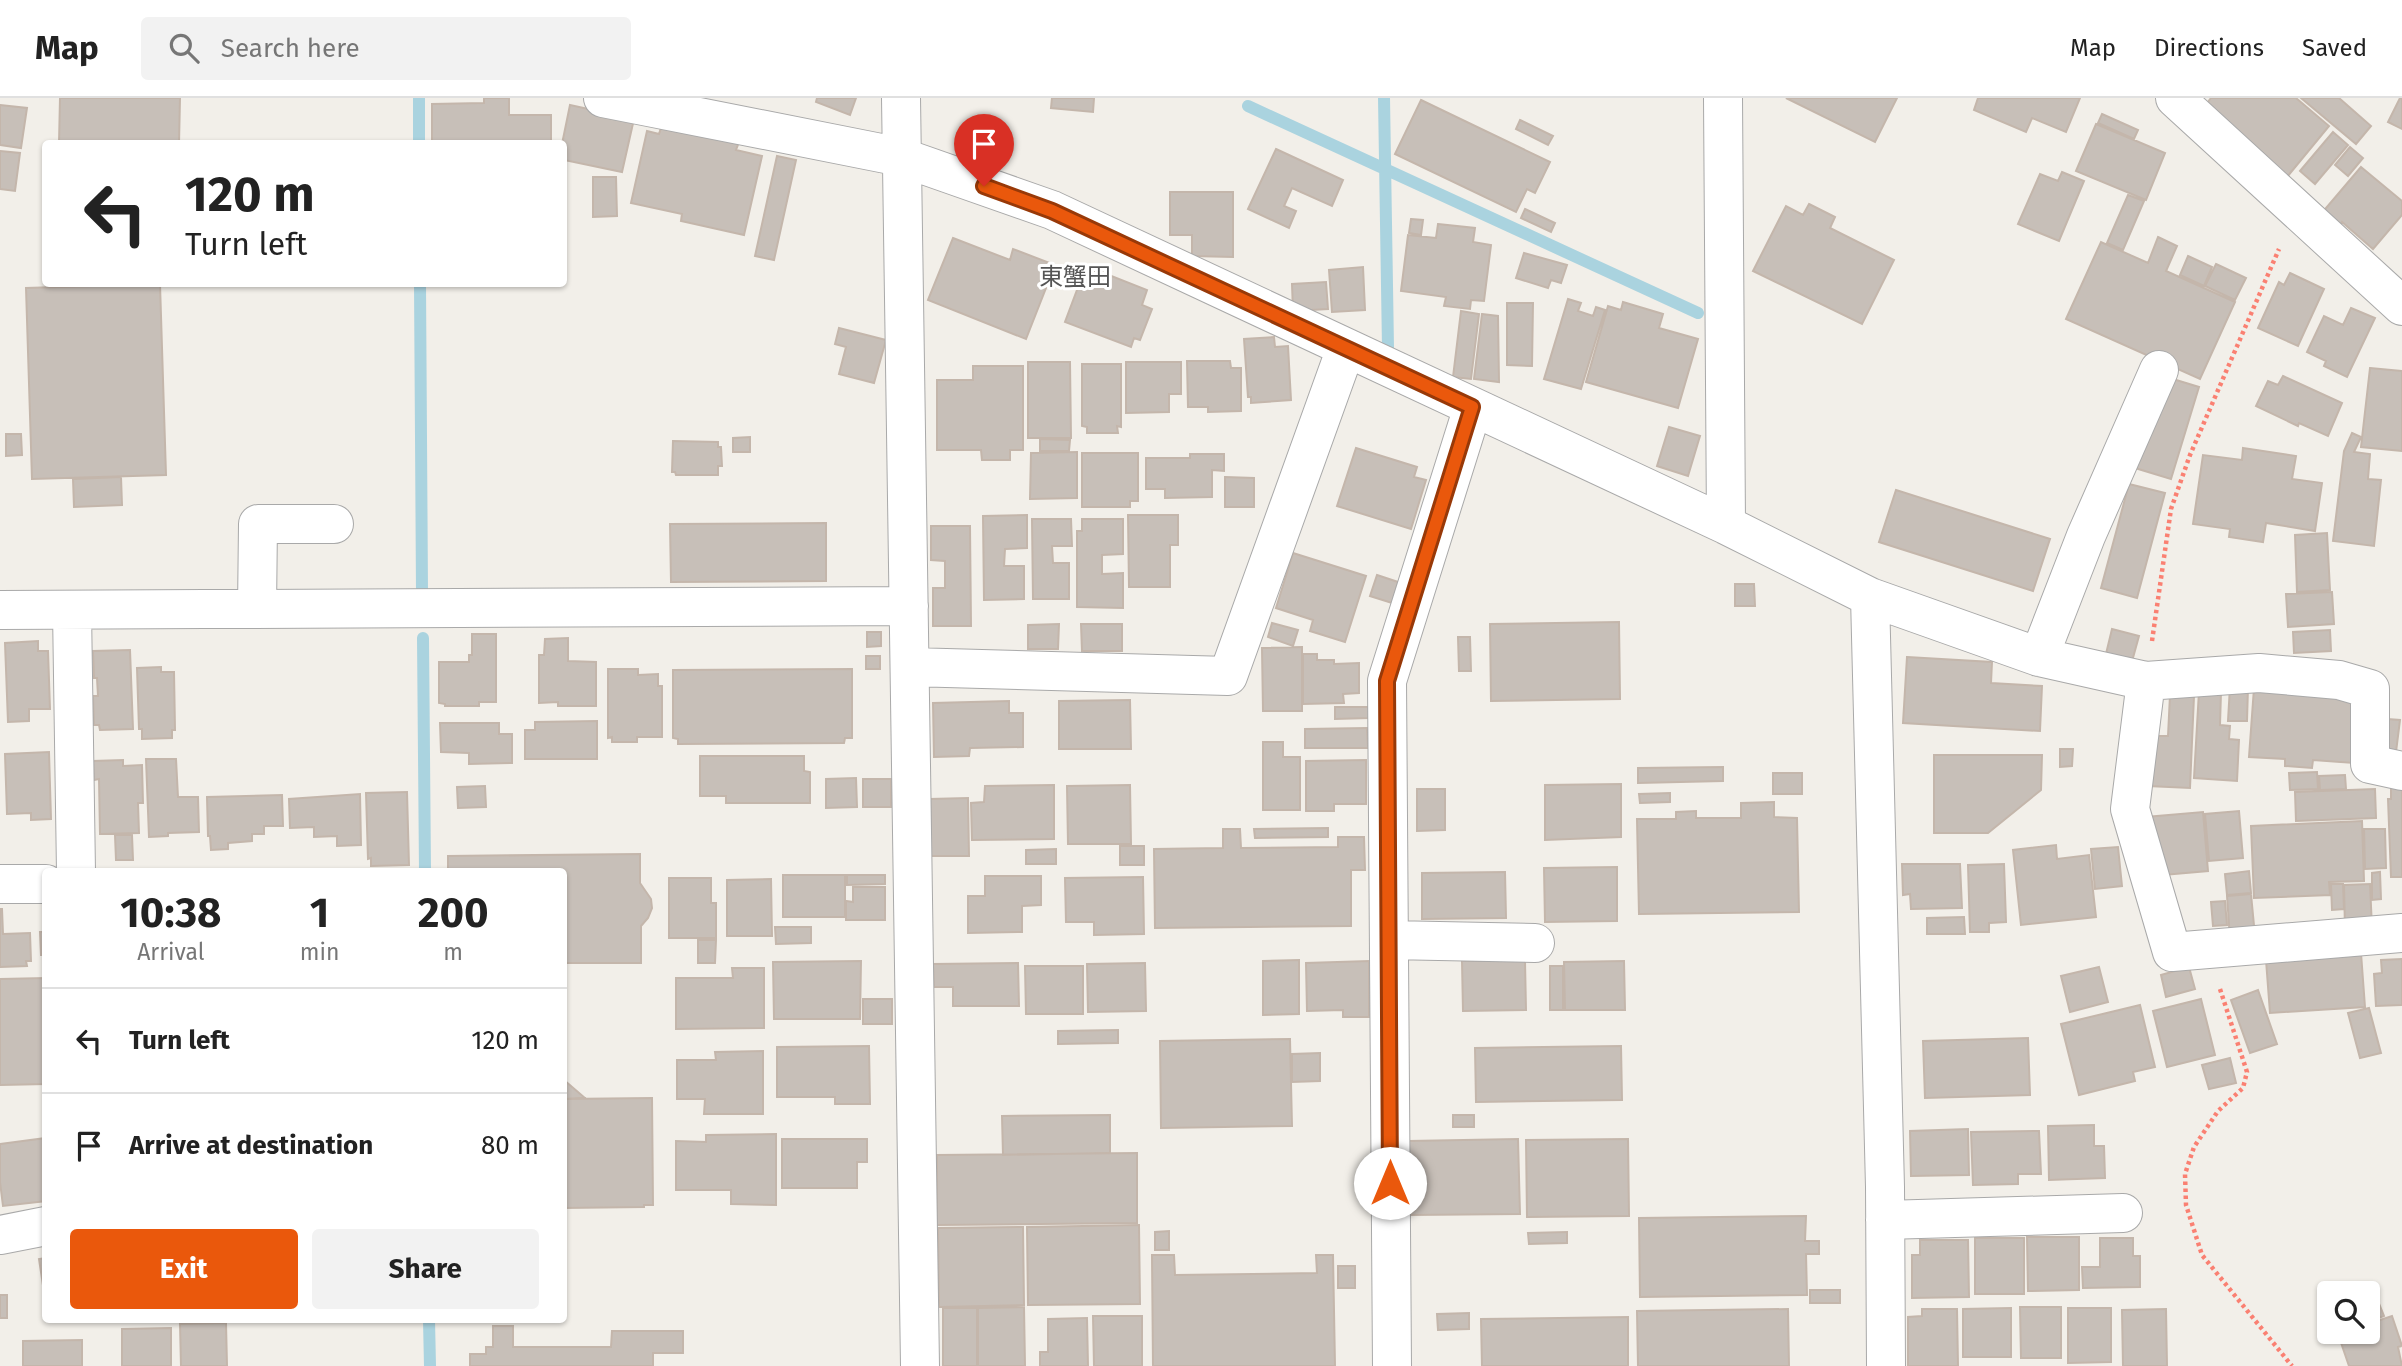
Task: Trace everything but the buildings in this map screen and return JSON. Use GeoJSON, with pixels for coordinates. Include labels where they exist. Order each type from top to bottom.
{"type":"FeatureCollection","features":[{"type":"Feature","properties":{"kind":"street"},"geometry":{"type":"LineString","coordinates":[[603,98],[901,157],[1052,211],[1726,525],[1870,597],[2039,657],[2146,681],[2259,673],[2339,680],[2370,689],[2370,764],[2402,771]]}},
{"type":"Feature","properties":{"kind":"street"},"geometry":{"type":"LineString","coordinates":[[901,98],[920,1366]]}},
{"type":"Feature","properties":{"kind":"street"},"geometry":{"type":"LineString","coordinates":[[1723,98],[1726,525]]}},
{"type":"Feature","properties":{"kind":"street"},"geometry":{"type":"LineString","coordinates":[[2175,98],[2296,209],[2396,286]]}},
{"type":"Feature","properties":{"kind":"street"},"geometry":{"type":"LineString","coordinates":[[910,667],[1228,676],[1346,348]]}},
{"type":"Feature","properties":{"kind":"street"},"geometry":{"type":"LineString","coordinates":[[2039,657],[2086,536],[2159,370]]}},
{"type":"Feature","properties":{"kind":"street"},"geometry":{"type":"LineString","coordinates":[[1391,1366],[1387,681],[1472,407]]}},
{"type":"Feature","properties":{"kind":"street"},"geometry":{"type":"LineString","coordinates":[[257,609],[258,524],[334,524]]}},
{"type":"Feature","properties":{"kind":"street"},"geometry":{"type":"LineString","coordinates":[[1870,597],[1886,1366]]}},
{"type":"Feature","properties":{"kind":"street"},"geometry":{"type":"LineString","coordinates":[[0,610],[909,606]]}},
{"type":"Feature","properties":{"kind":"street"},"geometry":{"type":"LineString","coordinates":[[72,610],[76,868]]}},
{"type":"Feature","properties":{"kind":"street"},"geometry":{"type":"LineString","coordinates":[[2146,681],[2130,809],[2172,952],[2402,933]]}},
{"type":"Feature","properties":{"kind":"street"},"geometry":{"type":"LineString","coordinates":[[0,884],[42,884]]}},
{"type":"Feature","properties":{"kind":"street"},"geometry":{"type":"LineString","coordinates":[[1389,940],[1535,943]]}},
{"type":"Feature","properties":{"kind":"street"},"geometry":{"type":"LineString","coordinates":[[1885,1220],[2123,1213]]}},
{"type":"Feature","properties":{"kind":"street"},"geometry":{"type":"LineString","coordinates":[[0,1235],[42,1227]]}},
{"type":"Feature","properties":{"kind":"path"},"geometry":{"type":"LineString","coordinates":[[2146,681],[2171,509],[2190,455],[2296,209]]}},
{"type":"Feature","properties":{"kind":"path"},"geometry":{"type":"LineString","coordinates":[[2206,948],[2247,1072],[2243,1088],[2218,1111],[2194,1147],[2185,1174],[2186,1205],[2202,1255],[2292,1366]]}},
{"type":"Feature","properties":{"kind":"waterway"},"geometry":{"type":"LineString","coordinates":[[419,98],[419,140]]}},
{"type":"Feature","properties":{"kind":"waterway"},"geometry":{"type":"LineString","coordinates":[[1384,98],[1388,348]]}},
{"type":"Feature","properties":{"kind":"waterway"},"geometry":{"type":"LineString","coordinates":[[1248,106],[1698,313]]}},
{"type":"Feature","properties":{"kind":"waterway"},"geometry":{"type":"LineString","coordinates":[[420,287],[422,591]]}},
{"type":"Feature","properties":{"kind":"waterway"},"geometry":{"type":"LineString","coordinates":[[423,638],[425,868]]}},
{"type":"Feature","properties":{"kind":"waterway"},"geometry":{"type":"LineString","coordinates":[[429,1323],[430,1366]]}},
{"type":"Feature","properties":{"kind":"district","name":"東蟹田"},"geometry":{"type":"Point","coordinates":[1075,277]}},
{"type":"Feature","properties":{"kind":"route"},"geometry":{"type":"LineString","coordinates":[[984,186],[1052,211],[1472,407],[1387,681],[1390,1183]]}}]}
